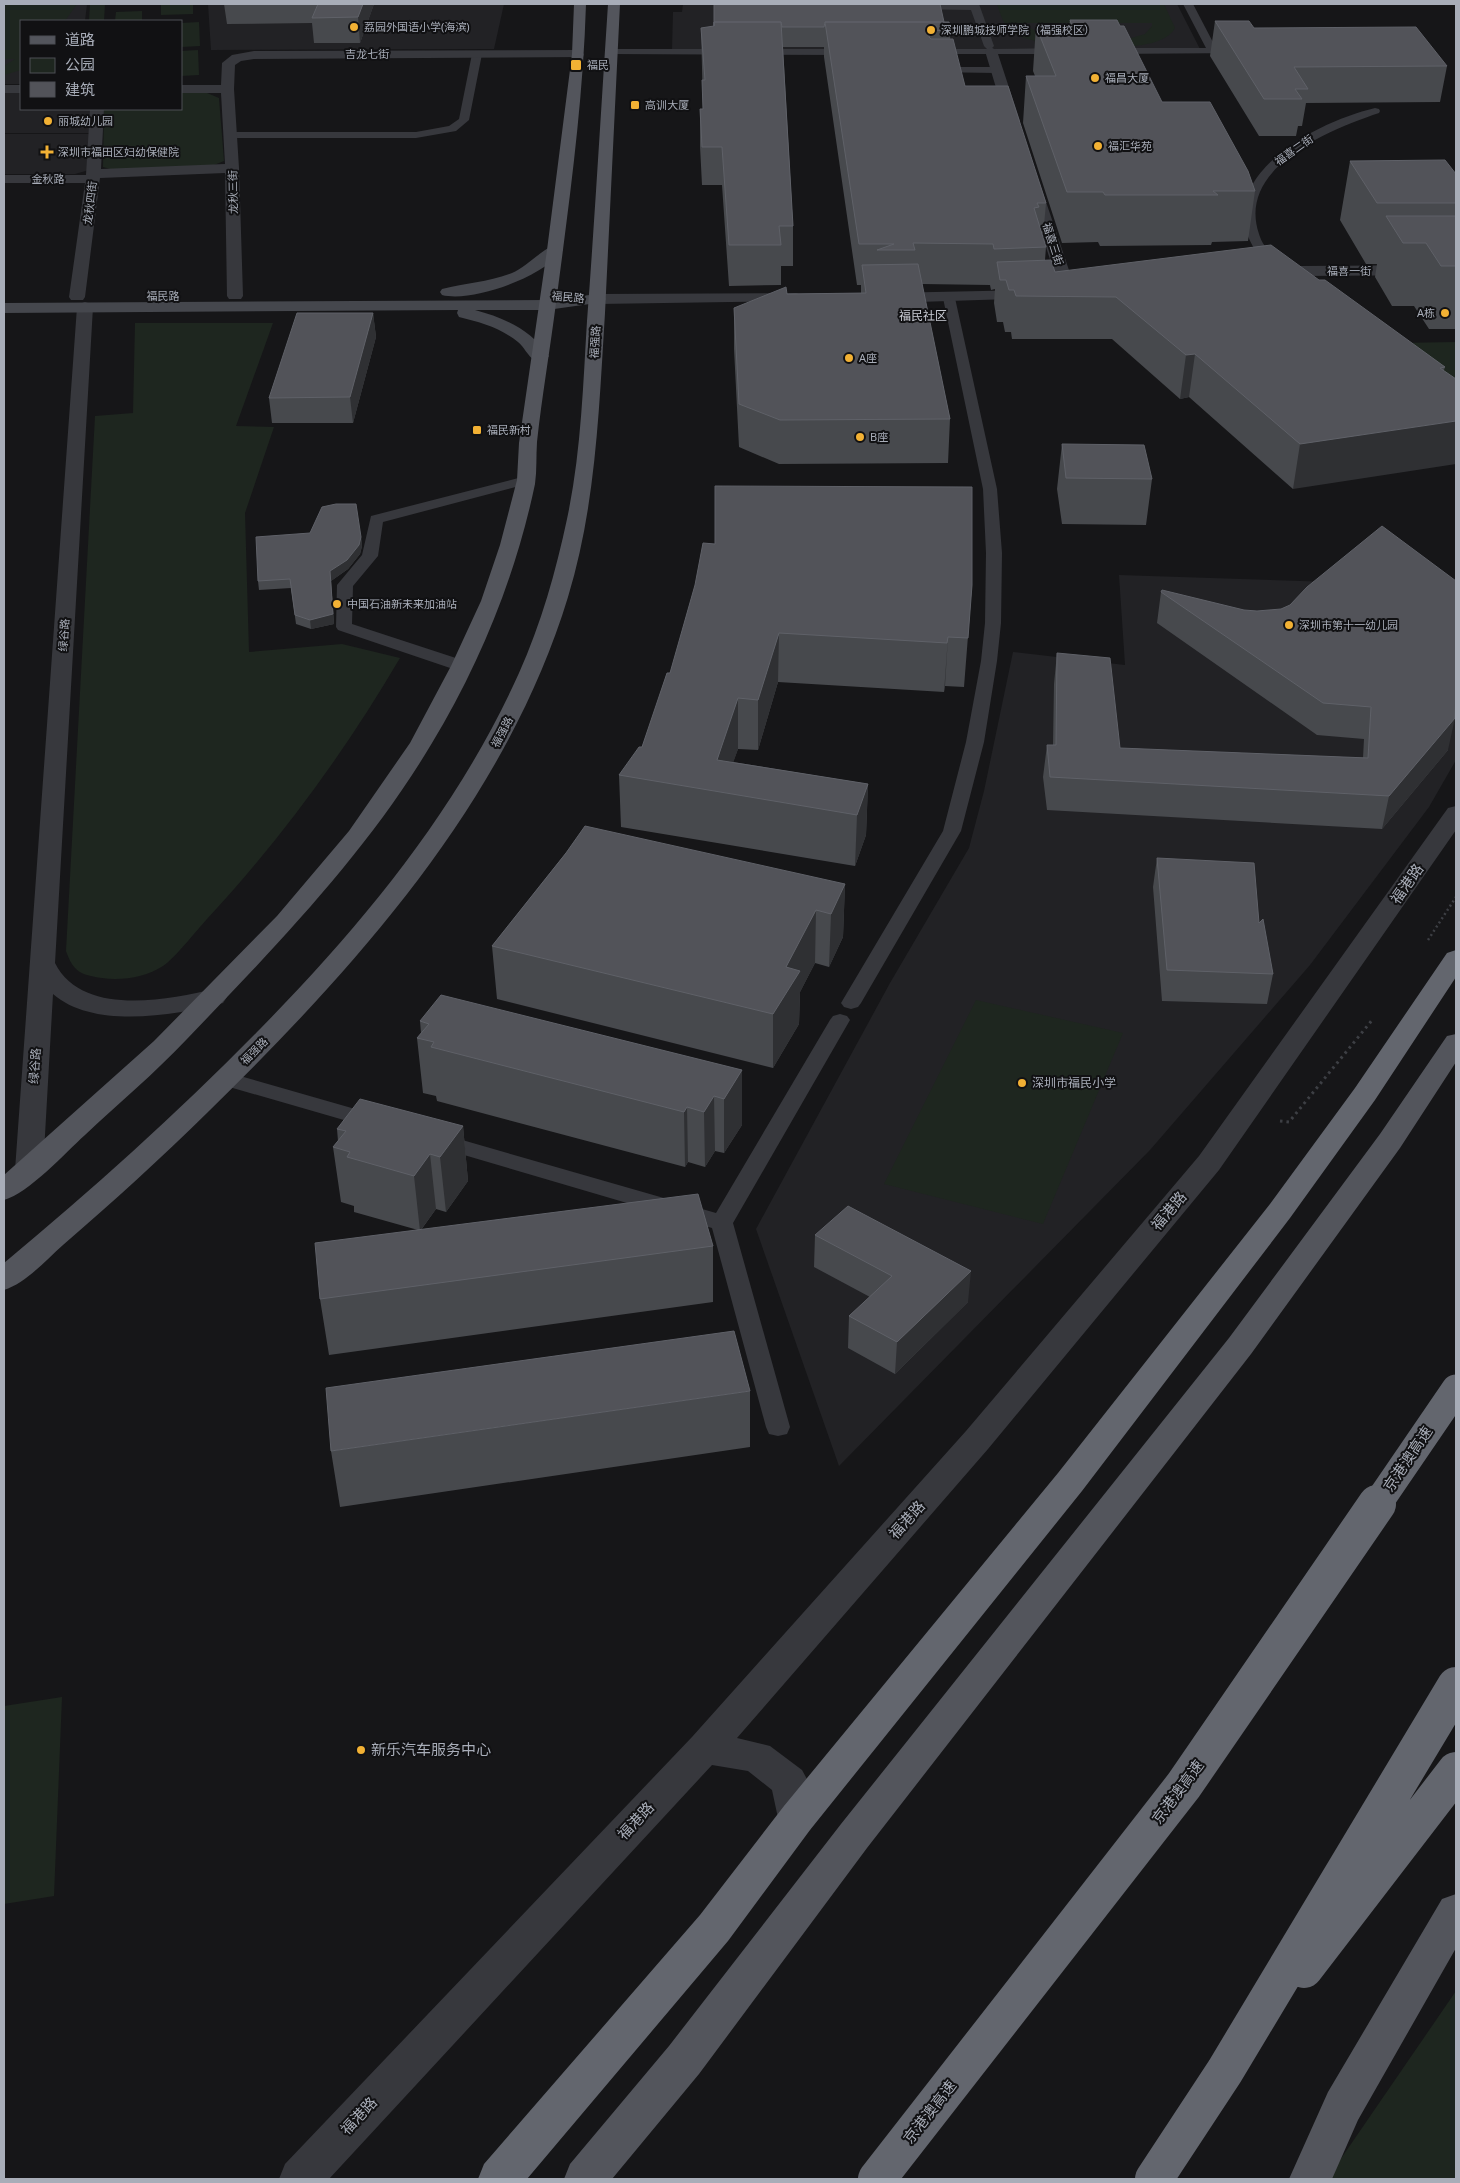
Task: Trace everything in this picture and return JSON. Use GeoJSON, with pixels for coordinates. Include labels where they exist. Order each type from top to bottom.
{"type":"FeatureCollection","features":[{"type":"Feature","properties":{"kind":"highway"},"geometry":{"type":"LineString","coordinates":[[499,2179],[714,1928],[797,1818],[1070,1482],[1274,1218],[1366,1094],[1456,958]]}},
{"type":"Feature","properties":{"kind":"highway","name":"京港澳高速"},"geometry":{"type":"LineString","coordinates":[[877,2179],[1184,1786],[1456,1388]]}},
{"type":"Feature","properties":{"kind":"highway"},"geometry":{"type":"LineString","coordinates":[[1154,2179],[1225,2072],[1456,1686]]}},
{"type":"Feature","properties":{"kind":"highway"},"geometry":{"type":"LineString","coordinates":[[1225,2072],[1456,1771]]}},
{"type":"Feature","properties":{"kind":"main road"},"geometry":{"type":"LineString","coordinates":[[4,1190],[29,1170],[164,1048],[286,921],[358,836],[421,743],[462,666],[491,601],[510,545],[526,480],[528,443],[555,250],[578,54],[580,4]]}},
{"type":"Feature","properties":{"kind":"main road","name":"福强路"},"geometry":{"type":"LineString","coordinates":[[4,1279],[139,1163],[285,1020],[360,938],[416,866],[463,800],[502,733],[526,684],[556,601],[577,519],[590,408],[598,299],[614,4]]}},
{"type":"Feature","properties":{"kind":"main road"},"geometry":{"type":"LineString","coordinates":[[419,301],[507,281],[529,272],[543,263],[555,250]]}},
{"type":"Feature","properties":{"kind":"main road","name":"福民路"},"geometry":{"type":"LineString","coordinates":[[4,308],[81,302],[235,296],[419,301]]}},
{"type":"Feature","properties":{"kind":"main road","name":"福民路"},"geometry":{"type":"LineString","coordinates":[[4,297],[81,302],[598,299]]}},
{"type":"Feature","properties":{"kind":"main road"},"geometry":{"type":"LineString","coordinates":[[419,301],[493,321],[513,330],[532,344],[540,356]]}},
{"type":"Feature","properties":{"kind":"main road"},"geometry":{"type":"LineString","coordinates":[[585,2179],[684,2060],[854,1836],[1240,1346],[1390,1141],[1456,1042]]}},
{"type":"Feature","properties":{"kind":"main road"},"geometry":{"type":"LineString","coordinates":[[1310,2179],[1343,2106],[1456,1912]]}},
{"type":"Feature","properties":{"kind":"street"},"geometry":{"type":"LineString","coordinates":[[990,49],[1017,132]]}},
{"type":"Feature","properties":{"kind":"street","name":"吉龙七街"},"geometry":{"type":"LineString","coordinates":[[227,88],[229,63],[244,57],[283,54],[578,54]]}},
{"type":"Feature","properties":{"kind":"street"},"geometry":{"type":"LineString","coordinates":[[182,89],[227,88]]}},
{"type":"Feature","properties":{"kind":"street","name":"龙秋三街"},"geometry":{"type":"LineString","coordinates":[[227,88],[232,168],[235,296]]}},
{"type":"Feature","properties":{"kind":"street"},"geometry":{"type":"LineString","coordinates":[[4,89],[20,89]]}},
{"type":"Feature","properties":{"kind":"street","name":"龙秋四街"},"geometry":{"type":"LineString","coordinates":[[81,302],[93,176],[97,110]]}},
{"type":"Feature","properties":{"kind":"street","name":"金秋路"},"geometry":{"type":"LineString","coordinates":[[4,179],[232,168]]}},
{"type":"Feature","properties":{"kind":"street","name":"福喜三街"},"geometry":{"type":"LineString","coordinates":[[1030,174],[1070,294]]}},
{"type":"Feature","properties":{"kind":"street","name":"福喜一街"},"geometry":{"type":"LineString","coordinates":[[1301,271],[1456,270]]}},
{"type":"Feature","properties":{"kind":"street"},"geometry":{"type":"LineString","coordinates":[[1262,274],[1281,272]]}},
{"type":"Feature","properties":{"kind":"street"},"geometry":{"type":"LineString","coordinates":[[869,298],[949,298],[1089,292]]}},
{"type":"Feature","properties":{"kind":"street"},"geometry":{"type":"LineString","coordinates":[[598,299],[810,298]]}},
{"type":"Feature","properties":{"kind":"street","name":"绿谷路"},"geometry":{"type":"LineString","coordinates":[[29,1170],[81,302]]}},
{"type":"Feature","properties":{"kind":"street","name":"福港路"},"geometry":{"type":"LineString","coordinates":[[300,2179],[705,1748],[978,1440],[1209,1163],[1456,813]]}},
{"type":"Feature","properties":{"kind":"street"},"geometry":{"type":"LineString","coordinates":[[42,962],[52,979],[68,992],[92,1002],[120,1008],[151,1009],[183,1006],[214,997]]}},
{"type":"Feature","properties":{"kind":"street"},"geometry":{"type":"LineString","coordinates":[[705,1748],[758,1757],[789,1781],[797,1818]]}},
{"type":"Feature","properties":{"kind":"lane"},"geometry":{"type":"LineString","coordinates":[[1188,4],[1213,51]]}},
{"type":"Feature","properties":{"kind":"lane"},"geometry":{"type":"LineString","coordinates":[[907,8],[975,6],[990,49]]}},
{"type":"Feature","properties":{"kind":"lane"},"geometry":{"type":"LineString","coordinates":[[913,52],[990,49],[1078,51]]}},
{"type":"Feature","properties":{"kind":"lane"},"geometry":{"type":"LineString","coordinates":[[1098,51],[1248,51]]}},
{"type":"Feature","properties":{"kind":"lane"},"geometry":{"type":"LineString","coordinates":[[612,52],[865,52]]}},
{"type":"Feature","properties":{"kind":"lane"},"geometry":{"type":"LineString","coordinates":[[230,135],[416,135],[452,129],[464,120],[478,54]]}},
{"type":"Feature","properties":{"kind":"lane"},"geometry":{"type":"LineString","coordinates":[[933,70],[996,70]]}},
{"type":"Feature","properties":{"kind":"lane","name":"福喜二街"},"geometry":{"type":"LineString","coordinates":[[1281,272],[1265,256],[1254,238],[1249,217],[1255,188],[1262,176],[1287,153],[1314,136],[1358,116],[1374,111]]}},
{"type":"Feature","properties":{"kind":"lane"},"geometry":{"type":"LineString","coordinates":[[778,1427],[722,1222],[952,831],[975,742],[989,661],[994,588],[994,553],[990,497],[985,459],[949,298]]}},
{"type":"Feature","properties":{"kind":"lane"},"geometry":{"type":"LineString","coordinates":[[462,666],[344,627],[345,585],[370,556],[376,519],[526,480]]}},
{"type":"Feature","properties":{"kind":"lane"},"geometry":{"type":"LineString","coordinates":[[226,1079],[722,1222]]}},
{"type":"Feature","properties":{"kind":"path"},"geometry":{"type":"LineString","coordinates":[[1423,947],[1456,897]]}},
{"type":"Feature","properties":{"kind":"path"},"geometry":{"type":"LineString","coordinates":[[1270,1120],[1289,1122],[1379,1012]]}},
{"type":"Feature","properties":{"kind":"shaded area"},"geometry":{"type":"Polygon","coordinates":[[[4,4],[87,4],[85,20],[20,20],[20,84],[4,84],[4,4]]]}},
{"type":"Feature","properties":{"kind":"shaded area","name":"荔园外国语小学(海滨)"},"geometry":{"type":"Polygon","coordinates":[[[208,4],[504,4],[494,49],[211,50],[208,4]]]}},
{"type":"Feature","properties":{"kind":"shaded area","name":"深圳鹏城技师学院（福强校区）"},"geometry":{"type":"Polygon","coordinates":[[[683,4],[1177,4],[1200,49],[672,49],[673,12],[682,12],[683,4]]]}},
{"type":"Feature","properties":{"kind":"shaded area","name":"丽城幼儿园"},"geometry":{"type":"Polygon","coordinates":[[[4,93],[20,93],[20,110],[92,110],[91,133],[4,133],[4,93]]]}},
{"type":"Feature","properties":{"kind":"shaded area","name":"深圳市福田区妇幼保健院"},"geometry":{"type":"Polygon","coordinates":[[[4,134],[92,134],[89,170],[75,174],[4,174],[4,134]]]}},
{"type":"Feature","properties":{"kind":"shaded area","name":"深圳市福民小学"},"geometry":{"type":"Polygon","coordinates":[[[1119,575],[1456,586],[1456,760],[1429,807],[1310,965],[1150,1150],[839,1466],[756,1229],[890,983],[969,848],[984,791],[1013,652],[1125,665],[1119,575]]]}},
{"type":"Feature","properties":{"kind":"green space"},"geometry":{"type":"Polygon","coordinates":[[[4,4],[77,4],[66,20],[20,20],[20,70],[4,75],[4,66],[15,59],[4,59],[4,4]]]}},
{"type":"Feature","properties":{"kind":"green space"},"geometry":{"type":"Polygon","coordinates":[[[90,4],[105,4],[104,20],[89,20],[90,4]]]}},
{"type":"Feature","properties":{"kind":"green space"},"geometry":{"type":"Polygon","coordinates":[[[161,4],[193,4],[193,14],[161,15],[161,4]]]}},
{"type":"Feature","properties":{"kind":"green space"},"geometry":{"type":"Polygon","coordinates":[[[997,4],[1164,4],[1175,28],[1166,37],[1151,43],[1133,46],[1112,47],[1039,42],[1021,37],[1010,30],[1003,21],[997,4]],[[1026,23],[1028,27],[1042,34],[1128,39],[1145,34],[1152,26],[1152,23],[1026,23]]]}},
{"type":"Feature","properties":{"kind":"green space"},"geometry":{"type":"Polygon","coordinates":[[[142,11],[142,20],[115,20],[116,12],[142,11]]]}},
{"type":"Feature","properties":{"kind":"green space"},"geometry":{"type":"Polygon","coordinates":[[[199,22],[200,46],[182,47],[182,23],[199,22]]]}},
{"type":"Feature","properties":{"kind":"green space"},"geometry":{"type":"Polygon","coordinates":[[[198,50],[199,75],[182,76],[182,51],[198,50]]]}},
{"type":"Feature","properties":{"kind":"green space"},"geometry":{"type":"Polygon","coordinates":[[[182,93],[207,93],[219,98],[224,161],[209,167],[117,171],[103,167],[104,110],[182,110],[182,93]]]}},
{"type":"Feature","properties":{"kind":"green space"},"geometry":{"type":"Polygon","coordinates":[[[135,323],[273,323],[236,426],[274,427],[245,513],[249,652],[342,644],[400,658],[357,727],[311,794],[261,858],[179,951],[163,966],[149,973],[134,977],[110,979],[94,977],[78,971],[71,963],[66,951],[95,416],[133,413],[135,323]]]}},
{"type":"Feature","properties":{"kind":"green space"},"geometry":{"type":"Polygon","coordinates":[[[1456,342],[1456,384],[1396,343],[1456,342]]]}},
{"type":"Feature","properties":{"kind":"green space"},"geometry":{"type":"Polygon","coordinates":[[[976,1000],[1123,1033],[1043,1224],[884,1184],[976,1000]]]}},
{"type":"Feature","properties":{"kind":"green space"},"geometry":{"type":"Polygon","coordinates":[[[62,1697],[54,1896],[4,1904],[4,1706],[62,1697]]]}},
{"type":"Feature","properties":{"kind":"green space"},"geometry":{"type":"Polygon","coordinates":[[[1456,1991],[1456,2179],[1327,2179],[1456,1991]]]}},
{"type":"Feature","properties":{"kind":"building"},"geometry":{"type":"Polygon","coordinates":[[[318,4],[363,4],[358,17],[312,18],[318,4]]]}},
{"type":"Feature","properties":{"kind":"building"},"geometry":{"type":"Polygon","coordinates":[[[714,4],[940,4],[944,22],[825,22],[824,27],[782,27],[781,22],[714,22],[714,4]]]}},
{"type":"Feature","properties":{"kind":"building"},"geometry":{"type":"Polygon","coordinates":[[[1070,20],[1117,20],[1120,26],[1124,26],[1162,102],[1210,102],[1248,171],[1255,191],[1213,191],[1218,195],[1105,195],[1103,192],[1067,192],[1026,76],[1056,76],[1036,26],[1072,26],[1070,20]]]}},
{"type":"Feature","properties":{"kind":"building"},"geometry":{"type":"Polygon","coordinates":[[[1215,21],[1249,21],[1254,28],[1416,27],[1447,66],[1294,67],[1308,89],[1295,89],[1302,99],[1264,99],[1215,21]]]}},
{"type":"Feature","properties":{"kind":"building"},"geometry":{"type":"Polygon","coordinates":[[[714,22],[781,22],[793,226],[779,226],[781,245],[729,245],[722,147],[702,147],[700,109],[703,109],[702,80],[705,80],[701,28],[714,26],[714,22]]]}},
{"type":"Feature","properties":{"kind":"building"},"geometry":{"type":"Polygon","coordinates":[[[825,22],[949,22],[951,30],[930,31],[929,37],[931,39],[953,39],[965,86],[1008,86],[1046,203],[1037,203],[1039,207],[1034,208],[1046,247],[994,249],[993,244],[913,243],[915,250],[877,250],[894,244],[859,244],[825,22]]]}},
{"type":"Feature","properties":{"kind":"building"},"geometry":{"type":"Polygon","coordinates":[[[1445,160],[1456,174],[1456,203],[1377,203],[1350,161],[1445,160]]]}},
{"type":"Feature","properties":{"kind":"building"},"geometry":{"type":"Polygon","coordinates":[[[1386,216],[1456,216],[1456,266],[1441,266],[1426,243],[1403,243],[1386,216]]]}},
{"type":"Feature","properties":{"kind":"building"},"geometry":{"type":"Polygon","coordinates":[[[1271,245],[1319,280],[1325,280],[1445,367],[1440,368],[1456,379],[1456,421],[1300,444],[1195,354],[1186,355],[1116,297],[1016,296],[1014,290],[1009,290],[1006,280],[1000,280],[997,262],[1051,260],[1055,272],[1271,245]]]}},
{"type":"Feature","properties":{"kind":"building"},"geometry":{"type":"Polygon","coordinates":[[[918,264],[950,419],[780,420],[739,404],[734,308],[786,287],[787,294],[866,293],[862,265],[918,264]]]}},
{"type":"Feature","properties":{"kind":"building"},"geometry":{"type":"Polygon","coordinates":[[[297,313],[373,313],[350,397],[269,398],[297,313]]]}},
{"type":"Feature","properties":{"kind":"building"},"geometry":{"type":"Polygon","coordinates":[[[1062,444],[1144,445],[1152,479],[1066,478],[1062,444]]]}},
{"type":"Feature","properties":{"kind":"building"},"geometry":{"type":"Polygon","coordinates":[[[715,486],[972,487],[972,585],[968,638],[948,637],[947,643],[779,633],[758,700],[738,698],[717,760],[868,784],[857,815],[619,775],[639,747],[642,747],[667,673],[670,673],[695,585],[703,543],[715,544],[715,486]]]}},
{"type":"Feature","properties":{"kind":"building"},"geometry":{"type":"Polygon","coordinates":[[[336,504],[356,504],[361,537],[359,545],[347,560],[330,571],[333,614],[310,620],[295,615],[290,579],[258,581],[256,537],[310,533],[322,507],[336,504]]]}},
{"type":"Feature","properties":{"kind":"building"},"geometry":{"type":"Polygon","coordinates":[[[1382,526],[1456,581],[1455,718],[1389,796],[1050,777],[1047,745],[1056,745],[1057,653],[1110,658],[1120,748],[1368,758],[1371,707],[1323,703],[1161,592],[1162,590],[1244,610],[1281,609],[1290,605],[1307,587],[1382,526]]]}},
{"type":"Feature","properties":{"kind":"building"},"geometry":{"type":"Polygon","coordinates":[[[585,826],[845,884],[831,914],[816,910],[786,967],[800,971],[773,1014],[492,946],[566,853],[585,826]]]}},
{"type":"Feature","properties":{"kind":"building"},"geometry":{"type":"Polygon","coordinates":[[[1157,858],[1254,863],[1259,923],[1263,919],[1273,974],[1167,970],[1157,858]]]}},
{"type":"Feature","properties":{"kind":"building"},"geometry":{"type":"Polygon","coordinates":[[[441,995],[742,1070],[724,1099],[714,1096],[704,1112],[687,1107],[684,1112],[431,1047],[434,1042],[417,1038],[429,1024],[420,1021],[441,995]]]}},
{"type":"Feature","properties":{"kind":"building"},"geometry":{"type":"Polygon","coordinates":[[[360,1099],[463,1126],[440,1157],[430,1154],[414,1176],[347,1157],[350,1152],[333,1147],[346,1131],[337,1129],[360,1099]]]}},
{"type":"Feature","properties":{"kind":"building"},"geometry":{"type":"Polygon","coordinates":[[[698,1194],[713,1246],[320,1299],[315,1243],[698,1194]]]}},
{"type":"Feature","properties":{"kind":"building"},"geometry":{"type":"Polygon","coordinates":[[[848,1206],[971,1271],[897,1342],[849,1316],[892,1276],[815,1235],[848,1206]]]}},
{"type":"Feature","properties":{"kind":"building"},"geometry":{"type":"Polygon","coordinates":[[[734,1331],[750,1391],[331,1451],[326,1388],[734,1331]]]}},
{"type":"Feature","properties":{"kind":"place","name":"荔园外国语小学(海滨)"},"geometry":{"type":"Point","coordinates":[354,27]}},
{"type":"Feature","properties":{"kind":"place","name":"深圳鹏城技师学院（福强校区）"},"geometry":{"type":"Point","coordinates":[931,30]}},
{"type":"Feature","properties":{"kind":"place","name":"福民"},"geometry":{"type":"Point","coordinates":[576,65]}},
{"type":"Feature","properties":{"kind":"place","name":"福昌大厦"},"geometry":{"type":"Point","coordinates":[1095,78]}},
{"type":"Feature","properties":{"kind":"place","name":"高训大厦"},"geometry":{"type":"Point","coordinates":[635,105]}},
{"type":"Feature","properties":{"kind":"place","name":"丽城幼儿园"},"geometry":{"type":"Point","coordinates":[48,121]}},
{"type":"Feature","properties":{"kind":"place","name":"福汇华苑"},"geometry":{"type":"Point","coordinates":[1098,146]}},
{"type":"Feature","properties":{"kind":"place","name":"深圳市福田区妇幼保健院"},"geometry":{"type":"Point","coordinates":[47,152]}},
{"type":"Feature","properties":{"kind":"place","name":"A栋"},"geometry":{"type":"Point","coordinates":[1445,313]}},
{"type":"Feature","properties":{"kind":"place","name":"A座"},"geometry":{"type":"Point","coordinates":[849,358]}},
{"type":"Feature","properties":{"kind":"place","name":"福民新村"},"geometry":{"type":"Point","coordinates":[477,430]}},
{"type":"Feature","properties":{"kind":"place","name":"B座"},"geometry":{"type":"Point","coordinates":[860,437]}},
{"type":"Feature","properties":{"kind":"place","name":"中国石油新未来加油站"},"geometry":{"type":"Point","coordinates":[337,604]}},
{"type":"Feature","properties":{"kind":"place","name":"深圳市第十一幼儿园"},"geometry":{"type":"Point","coordinates":[1289,625]}},
{"type":"Feature","properties":{"kind":"place","name":"深圳市福民小学"},"geometry":{"type":"Point","coordinates":[1022,1083]}},
{"type":"Feature","properties":{"kind":"place","name":"新乐汽车服务中心"},"geometry":{"type":"Point","coordinates":[361,1750]}},
{"type":"Feature","properties":{"kind":"district","name":"福民社区"},"geometry":{"type":"Point","coordinates":[923,316]}}]}
